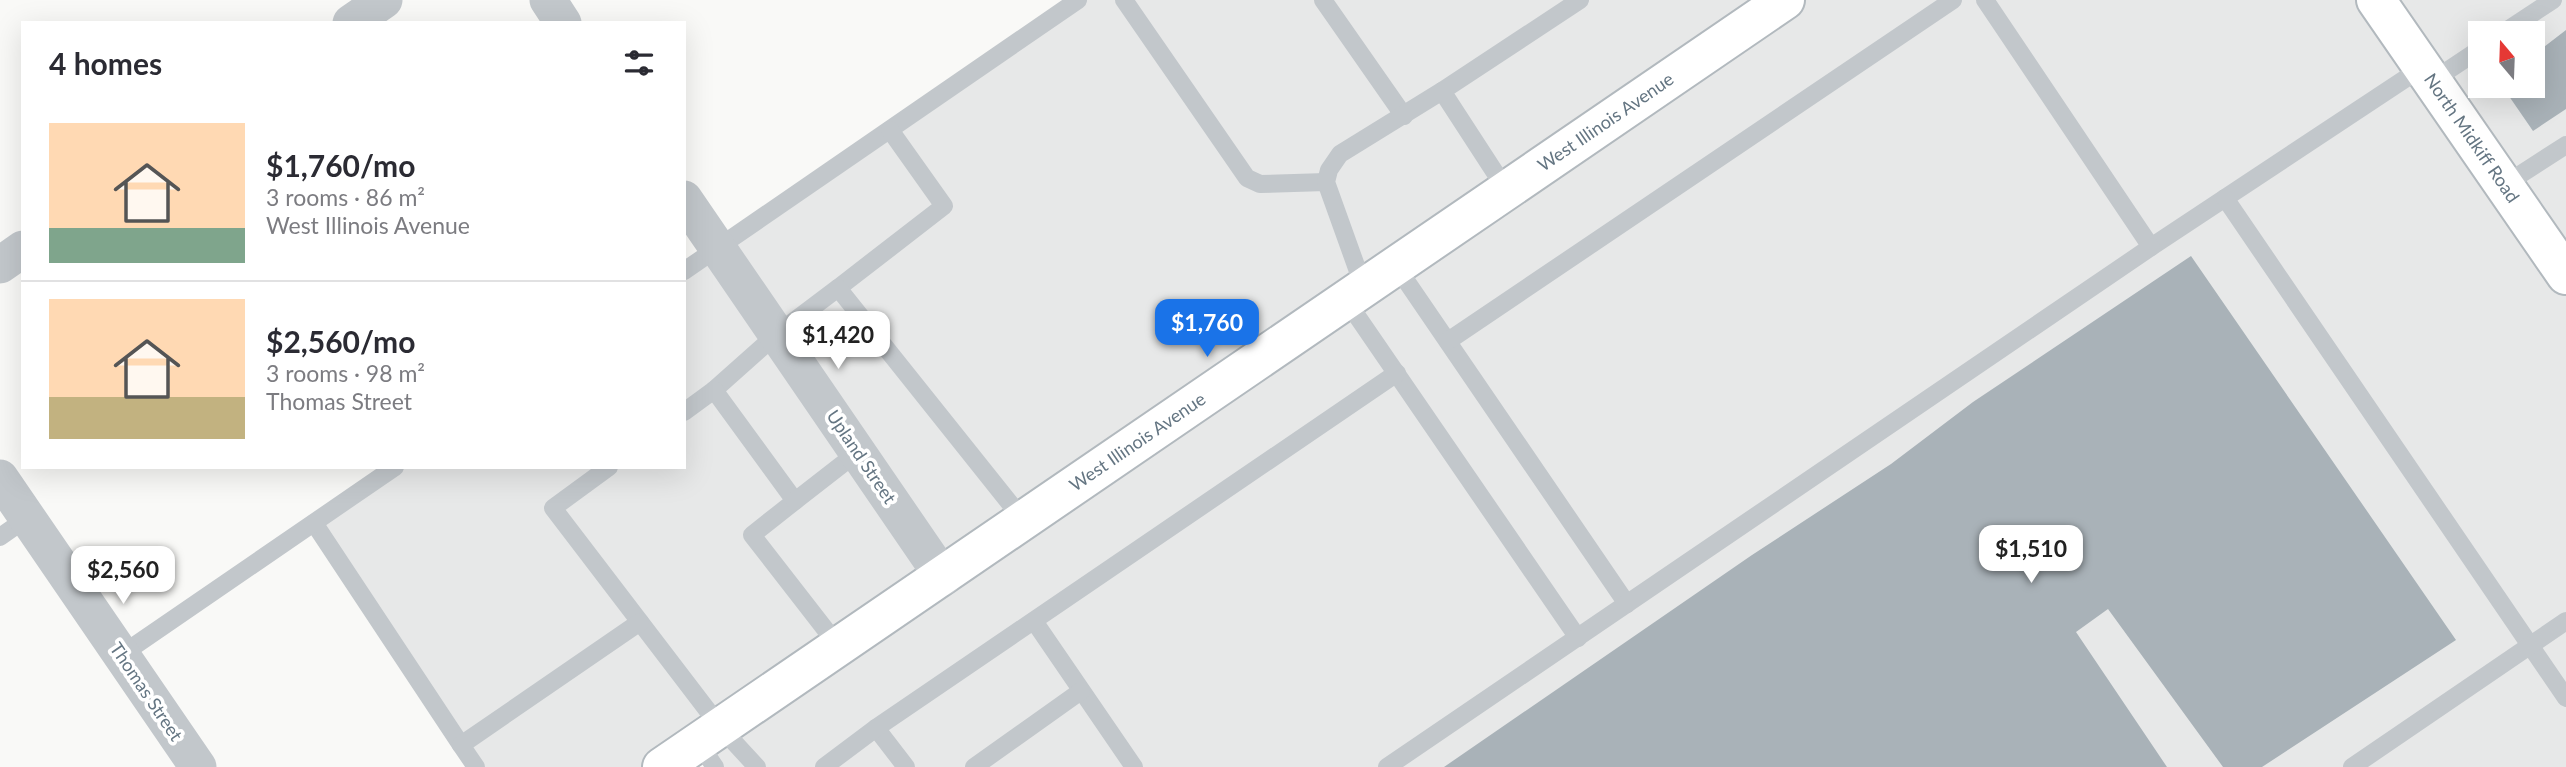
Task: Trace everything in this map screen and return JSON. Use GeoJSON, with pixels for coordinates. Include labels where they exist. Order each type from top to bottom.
{"type":"FeatureCollection","features":[{"type":"Feature","properties":{"kind":"main road","name":"West Illinois Avenue"},"geometry":{"type":"LineString","coordinates":[[662,767],[711,746],[839,647],[1785,0]]}},
{"type":"Feature","properties":{"kind":"main road","name":"North Midkiff Road"},"geometry":{"type":"LineString","coordinates":[[2376,0],[2566,275]]}},
{"type":"Feature","properties":{"kind":"street"},"geometry":{"type":"LineString","coordinates":[[354,21],[384,0]]}},
{"type":"Feature","properties":{"kind":"street"},"geometry":{"type":"LineString","coordinates":[[548,0],[563,21]]}},
{"type":"Feature","properties":{"kind":"street","name":"Upland Street"},"geometry":{"type":"LineString","coordinates":[[686,202],[943,576]]}},
{"type":"Feature","properties":{"kind":"street"},"geometry":{"type":"LineString","coordinates":[[0,265],[21,250]]}},
{"type":"Feature","properties":{"kind":"street","name":"Thomas Street"},"geometry":{"type":"LineString","coordinates":[[0,478],[14,528],[121,655],[198,767]]}},
{"type":"Feature","properties":{"kind":"lane"},"geometry":{"type":"LineString","coordinates":[[686,270],[1078,0]]}},
{"type":"Feature","properties":{"kind":"lane"},"geometry":{"type":"LineString","coordinates":[[1124,0],[1247,178],[1260,184],[1325,182]]}},
{"type":"Feature","properties":{"kind":"lane"},"geometry":{"type":"LineString","coordinates":[[1324,0],[1404,116]]}},
{"type":"Feature","properties":{"kind":"lane"},"geometry":{"type":"LineString","coordinates":[[1578,638],[1397,373],[1355,294],[1325,182],[1329,170],[1340,154],[1404,116],[1580,0]]}},
{"type":"Feature","properties":{"kind":"lane"},"geometry":{"type":"LineString","coordinates":[[1448,341],[1953,0]]}},
{"type":"Feature","properties":{"kind":"lane"},"geometry":{"type":"LineString","coordinates":[[1985,0],[2151,247]]}},
{"type":"Feature","properties":{"kind":"lane"},"geometry":{"type":"LineString","coordinates":[[2521,21],[2553,0]]}},
{"type":"Feature","properties":{"kind":"lane"},"geometry":{"type":"LineString","coordinates":[[1387,767],[2225,198],[2427,74],[2468,55]]}},
{"type":"Feature","properties":{"kind":"lane"},"geometry":{"type":"LineString","coordinates":[[1442,91],[1507,191]]}},
{"type":"Feature","properties":{"kind":"lane"},"geometry":{"type":"LineString","coordinates":[[686,411],[714,390],[777,334],[944,206],[890,130]]}},
{"type":"Feature","properties":{"kind":"lane"},"geometry":{"type":"LineString","coordinates":[[2504,185],[2566,145]]}},
{"type":"Feature","properties":{"kind":"lane"},"geometry":{"type":"LineString","coordinates":[[2225,198],[2566,698]]}},
{"type":"Feature","properties":{"kind":"lane"},"geometry":{"type":"LineString","coordinates":[[1396,266],[1626,604]]}},
{"type":"Feature","properties":{"kind":"lane"},"geometry":{"type":"LineString","coordinates":[[838,288],[1024,521]]}},
{"type":"Feature","properties":{"kind":"lane"},"geometry":{"type":"LineString","coordinates":[[824,767],[876,728],[1397,373]]}},
{"type":"Feature","properties":{"kind":"lane"},"geometry":{"type":"LineString","coordinates":[[714,390],[795,502]]}},
{"type":"Feature","properties":{"kind":"lane"},"geometry":{"type":"LineString","coordinates":[[839,647],[752,535],[858,452]]}},
{"type":"Feature","properties":{"kind":"lane"},"geometry":{"type":"LineString","coordinates":[[121,655],[392,469]]}},
{"type":"Feature","properties":{"kind":"lane"},"geometry":{"type":"LineString","coordinates":[[606,469],[553,508],[640,622],[711,746],[757,767]]}},
{"type":"Feature","properties":{"kind":"lane"},"geometry":{"type":"LineString","coordinates":[[314,523],[476,767]]}},
{"type":"Feature","properties":{"kind":"lane"},"geometry":{"type":"LineString","coordinates":[[1034,621],[1134,767]]}},
{"type":"Feature","properties":{"kind":"lane"},"geometry":{"type":"LineString","coordinates":[[2352,767],[2566,621]]}},
{"type":"Feature","properties":{"kind":"lane"},"geometry":{"type":"LineString","coordinates":[[461,745],[640,622]]}},
{"type":"Feature","properties":{"kind":"lane"},"geometry":{"type":"LineString","coordinates":[[974,767],[1081,691]]}},
{"type":"Feature","properties":{"kind":"lane"},"geometry":{"type":"LineString","coordinates":[[876,728],[906,767]]}},
{"type":"Feature","properties":{"kind":"shaded area"},"geometry":{"type":"Polygon","coordinates":[[[1082,0],[2566,0],[2566,767],[710,767],[700,753],[680,767],[481,767],[318,524],[398,469],[686,469],[686,272],[1082,0]]]}},
{"type":"Feature","properties":{"kind":"building"},"geometry":{"type":"Polygon","coordinates":[[[2566,30],[2566,109],[2533,131],[2510,98],[2545,98],[2545,46],[2566,30]]]}},
{"type":"Feature","properties":{"kind":"building"},"geometry":{"type":"Polygon","coordinates":[[[2191,256],[2456,640],[2262,767],[2223,767],[2108,609],[2076,632],[2167,767],[1444,767],[1752,555],[1891,464],[1973,402],[2191,256]]]}}]}
